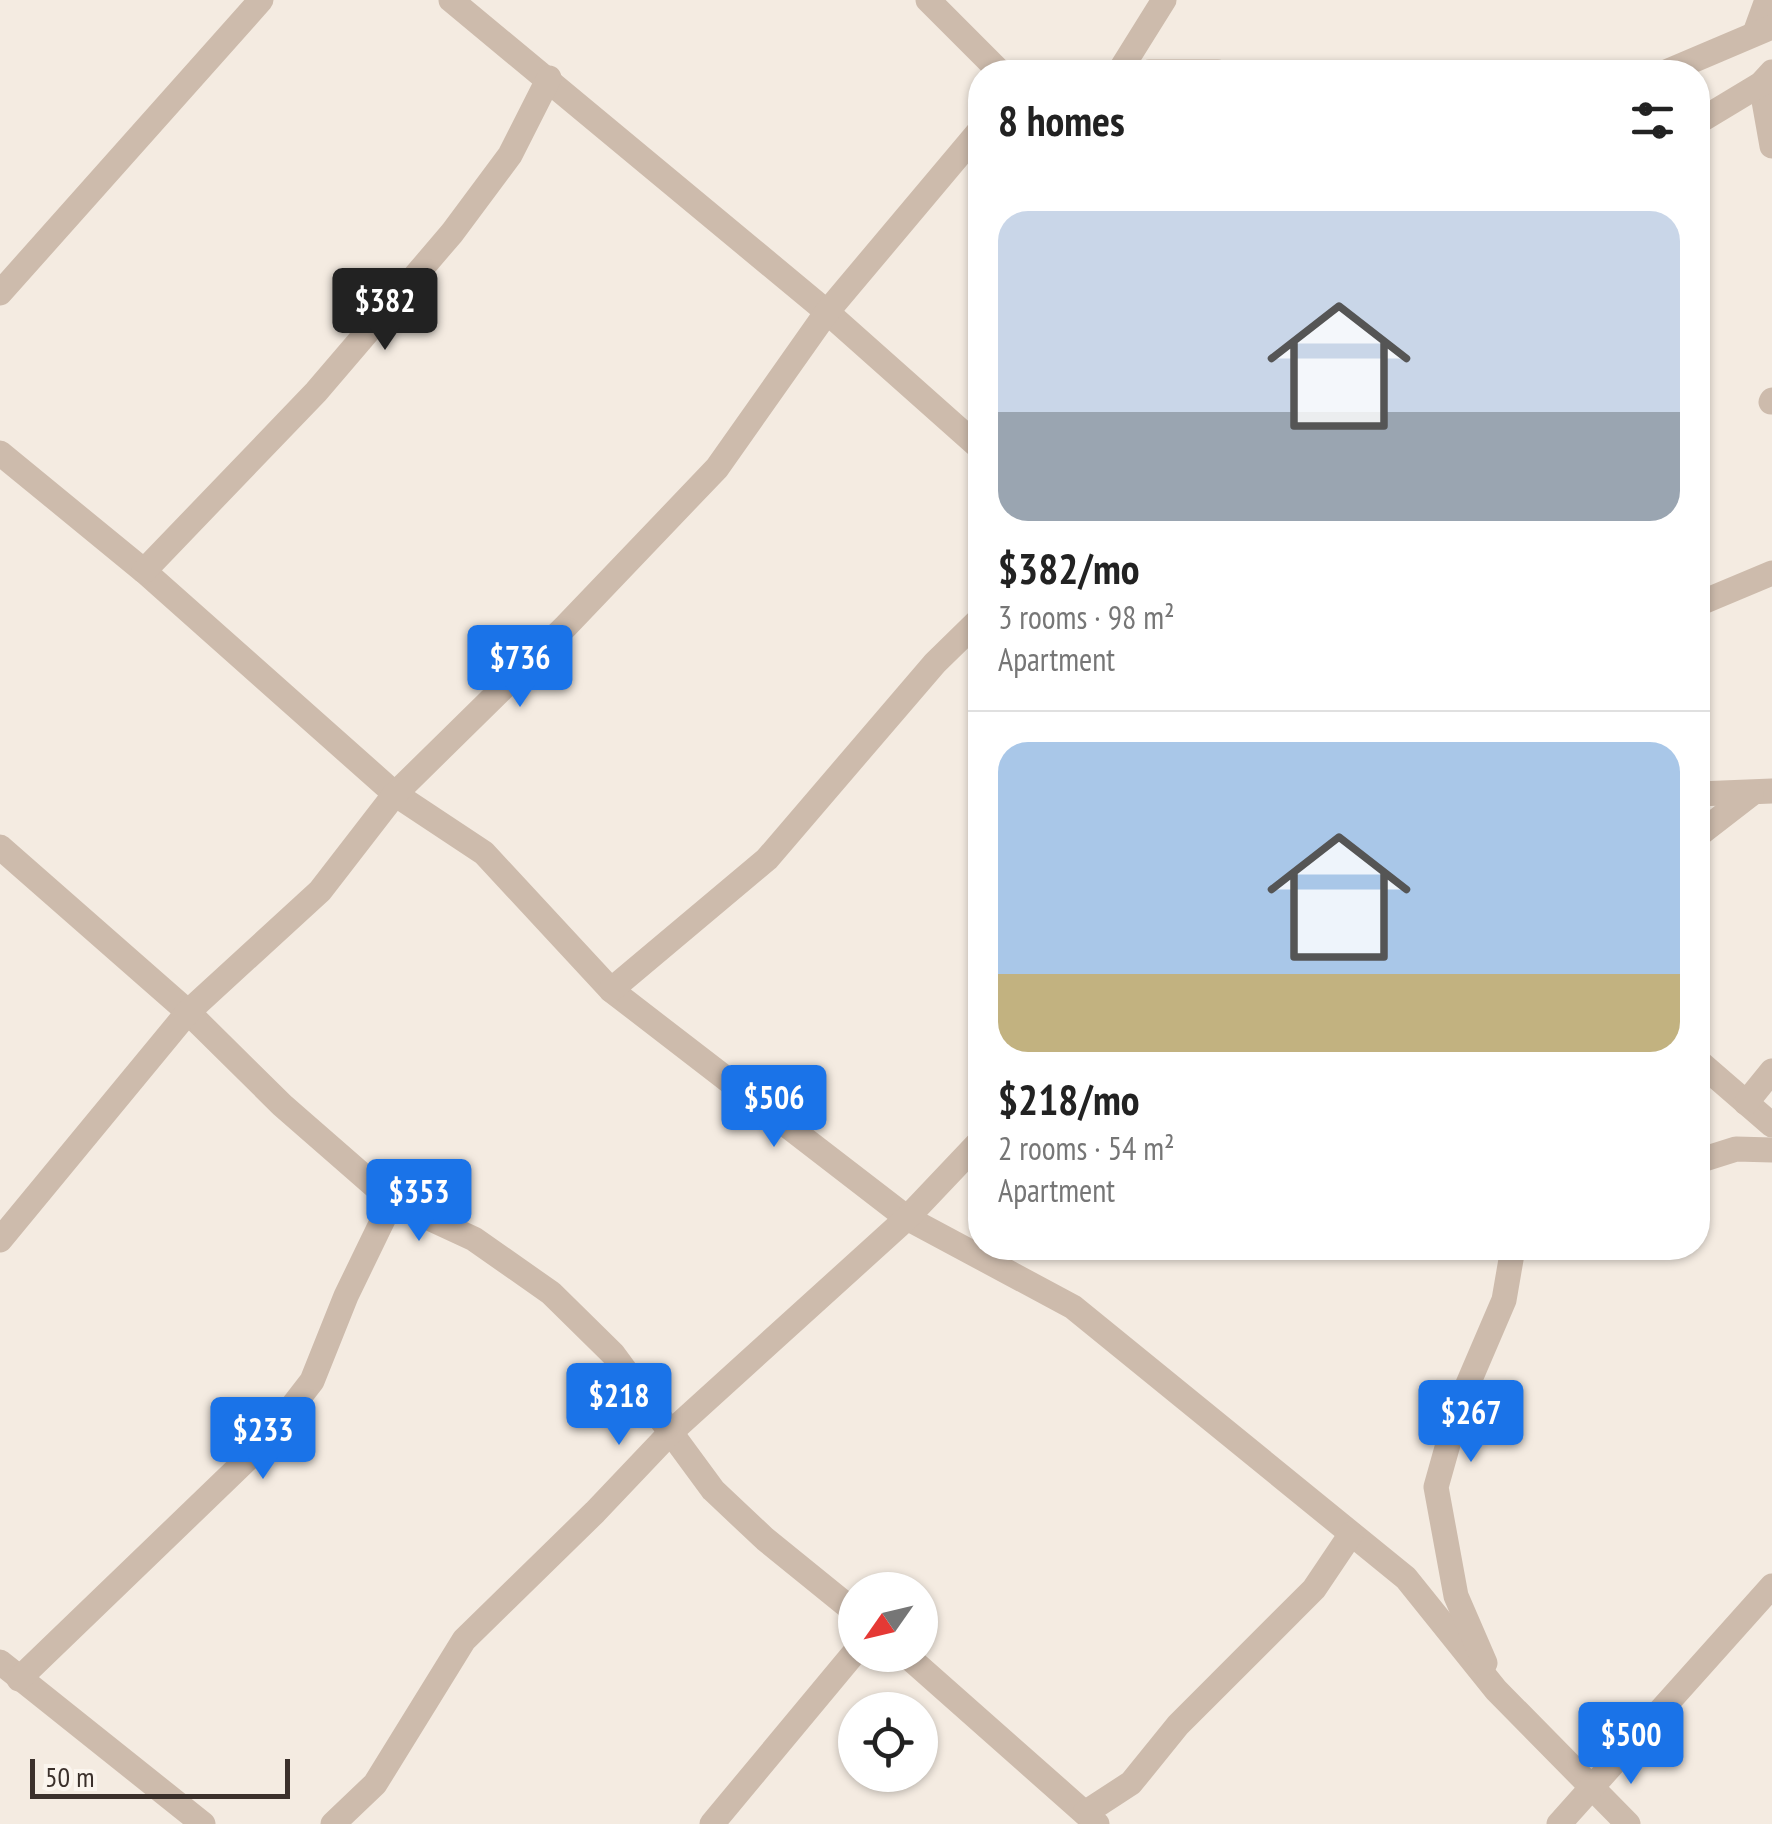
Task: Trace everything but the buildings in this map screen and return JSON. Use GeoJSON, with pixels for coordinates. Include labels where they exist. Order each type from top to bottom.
{"type":"FeatureCollection","features":[{"type":"Feature","properties":{"kind":"street"},"geometry":{"type":"LineString","coordinates":[[0,293],[261,0]]}},
{"type":"Feature","properties":{"kind":"street"},"geometry":{"type":"LineString","coordinates":[[452,0],[827,312],[968,437]]}},
{"type":"Feature","properties":{"kind":"street"},"geometry":{"type":"LineString","coordinates":[[928,0],[988,60]]}},
{"type":"Feature","properties":{"kind":"street"},"geometry":{"type":"LineString","coordinates":[[1126,60],[1164,0]]}},
{"type":"Feature","properties":{"kind":"street"},"geometry":{"type":"LineString","coordinates":[[1694,60],[1764,30],[1767,0]]}},
{"type":"Feature","properties":{"kind":"street"},"geometry":{"type":"LineString","coordinates":[[144,572],[316,392],[452,233],[510,155],[549,78]]}},
{"type":"Feature","properties":{"kind":"street"},"geometry":{"type":"LineString","coordinates":[[1710,114],[1766,78],[1772,146]]}},
{"type":"Feature","properties":{"kind":"street"},"geometry":{"type":"LineString","coordinates":[[0,1240],[188,1012],[320,891],[395,794],[566,626],[717,468],[827,312],[968,144]]}},
{"type":"Feature","properties":{"kind":"street"},"geometry":{"type":"LineString","coordinates":[[0,453],[144,572],[395,794],[484,854],[611,990],[907,1218],[968,1245]]}},
{"type":"Feature","properties":{"kind":"street"},"geometry":{"type":"LineString","coordinates":[[1710,599],[1772,574]]}},
{"type":"Feature","properties":{"kind":"street"},"geometry":{"type":"LineString","coordinates":[[611,990],[767,859],[935,663],[968,631]]}},
{"type":"Feature","properties":{"kind":"street"},"geometry":{"type":"LineString","coordinates":[[1710,794],[1762,793]]}},
{"type":"Feature","properties":{"kind":"street"},"geometry":{"type":"LineString","coordinates":[[1710,827],[1762,793]]}},
{"type":"Feature","properties":{"kind":"street"},"geometry":{"type":"LineString","coordinates":[[0,848],[188,1012],[282,1105],[392,1201],[474,1238],[551,1293],[613,1354],[713,1490],[765,1539],[838,1598]]}},
{"type":"Feature","properties":{"kind":"street"},"geometry":{"type":"LineString","coordinates":[[1710,1071],[1772,1126]]}},
{"type":"Feature","properties":{"kind":"street"},"geometry":{"type":"LineString","coordinates":[[1746,1103],[1772,1072]]}},
{"type":"Feature","properties":{"kind":"street"},"geometry":{"type":"LineString","coordinates":[[1710,1157],[1736,1149],[1772,1150]]}},
{"type":"Feature","properties":{"kind":"street"},"geometry":{"type":"LineString","coordinates":[[333,1824],[375,1784],[464,1640],[671,1432],[907,1218],[968,1154]]}},
{"type":"Feature","properties":{"kind":"street"},"geometry":{"type":"LineString","coordinates":[[204,1824],[10,1671],[264,1443],[312,1380],[346,1296],[392,1201]]}},
{"type":"Feature","properties":{"kind":"street"},"geometry":{"type":"LineString","coordinates":[[994,1260],[1072,1307],[1406,1578],[1496,1690],[1628,1824]]}},
{"type":"Feature","properties":{"kind":"street"},"geometry":{"type":"LineString","coordinates":[[1496,1690],[1456,1596],[1436,1487],[1459,1405],[1504,1300],[1511,1260]]}},
{"type":"Feature","properties":{"kind":"street"},"geometry":{"type":"LineString","coordinates":[[925,1672],[1094,1821],[1178,1726],[1314,1589],[1351,1534]]}},
{"type":"Feature","properties":{"kind":"street"},"geometry":{"type":"LineString","coordinates":[[1559,1824],[1772,1586]]}},
{"type":"Feature","properties":{"kind":"street"},"geometry":{"type":"LineString","coordinates":[[712,1824],[838,1672]]}}]}
